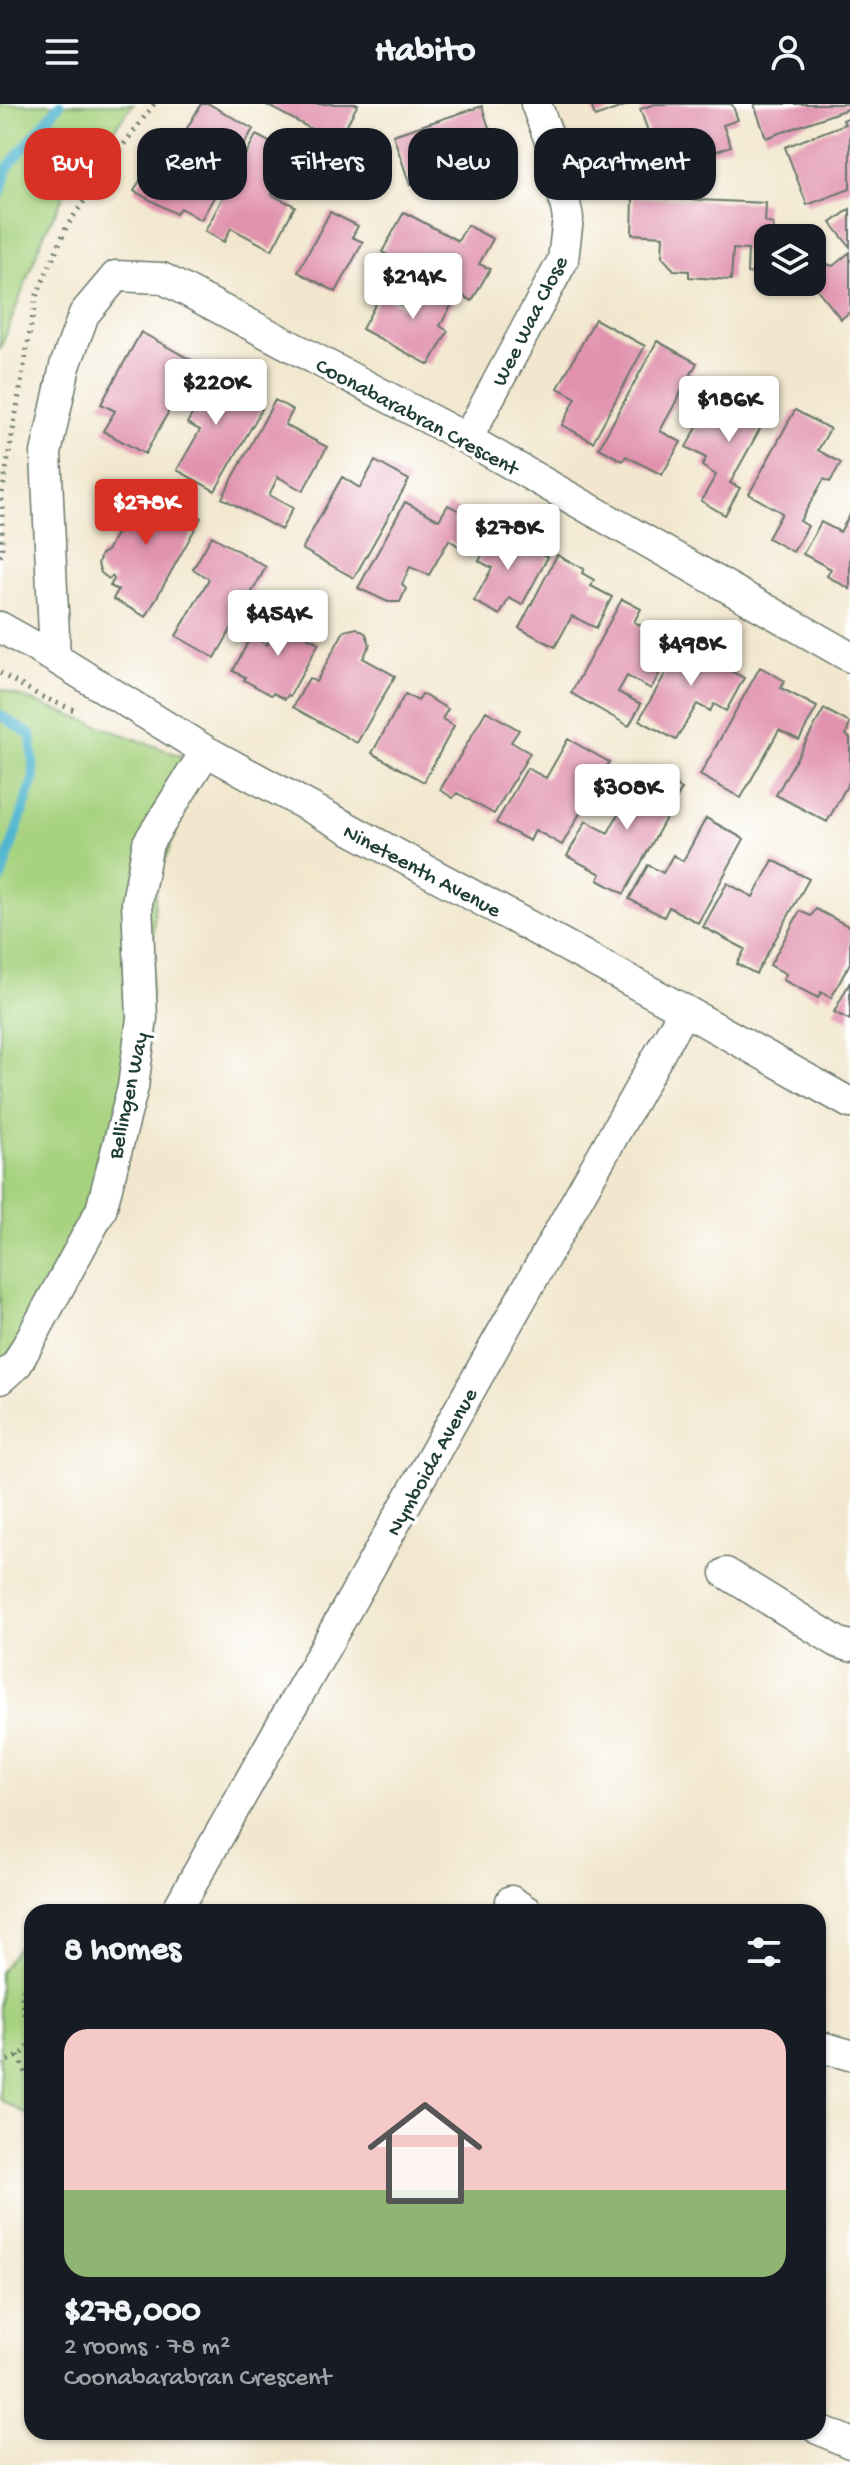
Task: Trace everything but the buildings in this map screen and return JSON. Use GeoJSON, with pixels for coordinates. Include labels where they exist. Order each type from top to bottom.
{"type":"FeatureCollection","features":[{"type":"Feature","properties":{"kind":"street","name":"Wee Waa Close"},"geometry":{"type":"LineString","coordinates":[[467,439],[563,260],[568,218],[555,154],[536,104]]}},
{"type":"Feature","properties":{"kind":"street","name":"Coonabarabran Crescent"},"geometry":{"type":"LineString","coordinates":[[55,658],[46,453],[65,366],[84,314],[116,276],[162,278],[467,439],[850,657]]}},
{"type":"Feature","properties":{"kind":"street","name":"Nineteenth Avenue"},"geometry":{"type":"LineString","coordinates":[[0,627],[206,751],[850,1103]]}},
{"type":"Feature","properties":{"kind":"street","name":"Bellingen Way"},"geometry":{"type":"LineString","coordinates":[[0,1379],[17,1364],[101,1210],[133,1087],[142,1018],[137,902],[148,843],[206,751]]}},
{"type":"Feature","properties":{"kind":"street","name":"Nymboida Avenue"},"geometry":{"type":"LineString","coordinates":[[181,1904],[684,1010]]}},
{"type":"Feature","properties":{"kind":"street"},"geometry":{"type":"LineString","coordinates":[[726,1573],[839,1643],[850,1646]]}},
{"type":"Feature","properties":{"kind":"street"},"geometry":{"type":"LineString","coordinates":[[826,2048],[850,2055]]}},
{"type":"Feature","properties":{"kind":"street"},"geometry":{"type":"LineString","coordinates":[[826,2432],[850,2443]]}},
{"type":"Feature","properties":{"kind":"path"},"geometry":{"type":"LineString","coordinates":[[24,1990],[24,2012]]}},
{"type":"Feature","properties":{"kind":"path"},"geometry":{"type":"LineString","coordinates":[[0,2062],[11,2061],[24,2052]]}},
{"type":"Feature","properties":{"kind":"path"},"geometry":{"type":"LineString","coordinates":[[18,2056],[24,2070]]}},
{"type":"Feature","properties":{"kind":"green space"},"geometry":{"type":"Polygon","coordinates":[[[0,104],[133,104],[115,128],[24,128],[24,200],[61,200],[44,234],[0,350],[0,104]]]}},
{"type":"Feature","properties":{"kind":"green space"},"geometry":{"type":"Polygon","coordinates":[[[0,689],[181,756],[177,830],[156,881],[146,1075],[37,1335],[0,1368],[0,689]]]}},
{"type":"Feature","properties":{"kind":"green space"},"geometry":{"type":"Polygon","coordinates":[[[24,1938],[24,2113],[0,2100],[0,1972],[24,1938]]]}},
{"type":"Feature","properties":{"kind":"waterway"},"geometry":{"type":"LineString","coordinates":[[0,195],[7,168],[60,104]]}},
{"type":"Feature","properties":{"kind":"waterway"},"geometry":{"type":"LineString","coordinates":[[0,715],[31,735],[34,777],[0,881]]}}]}
